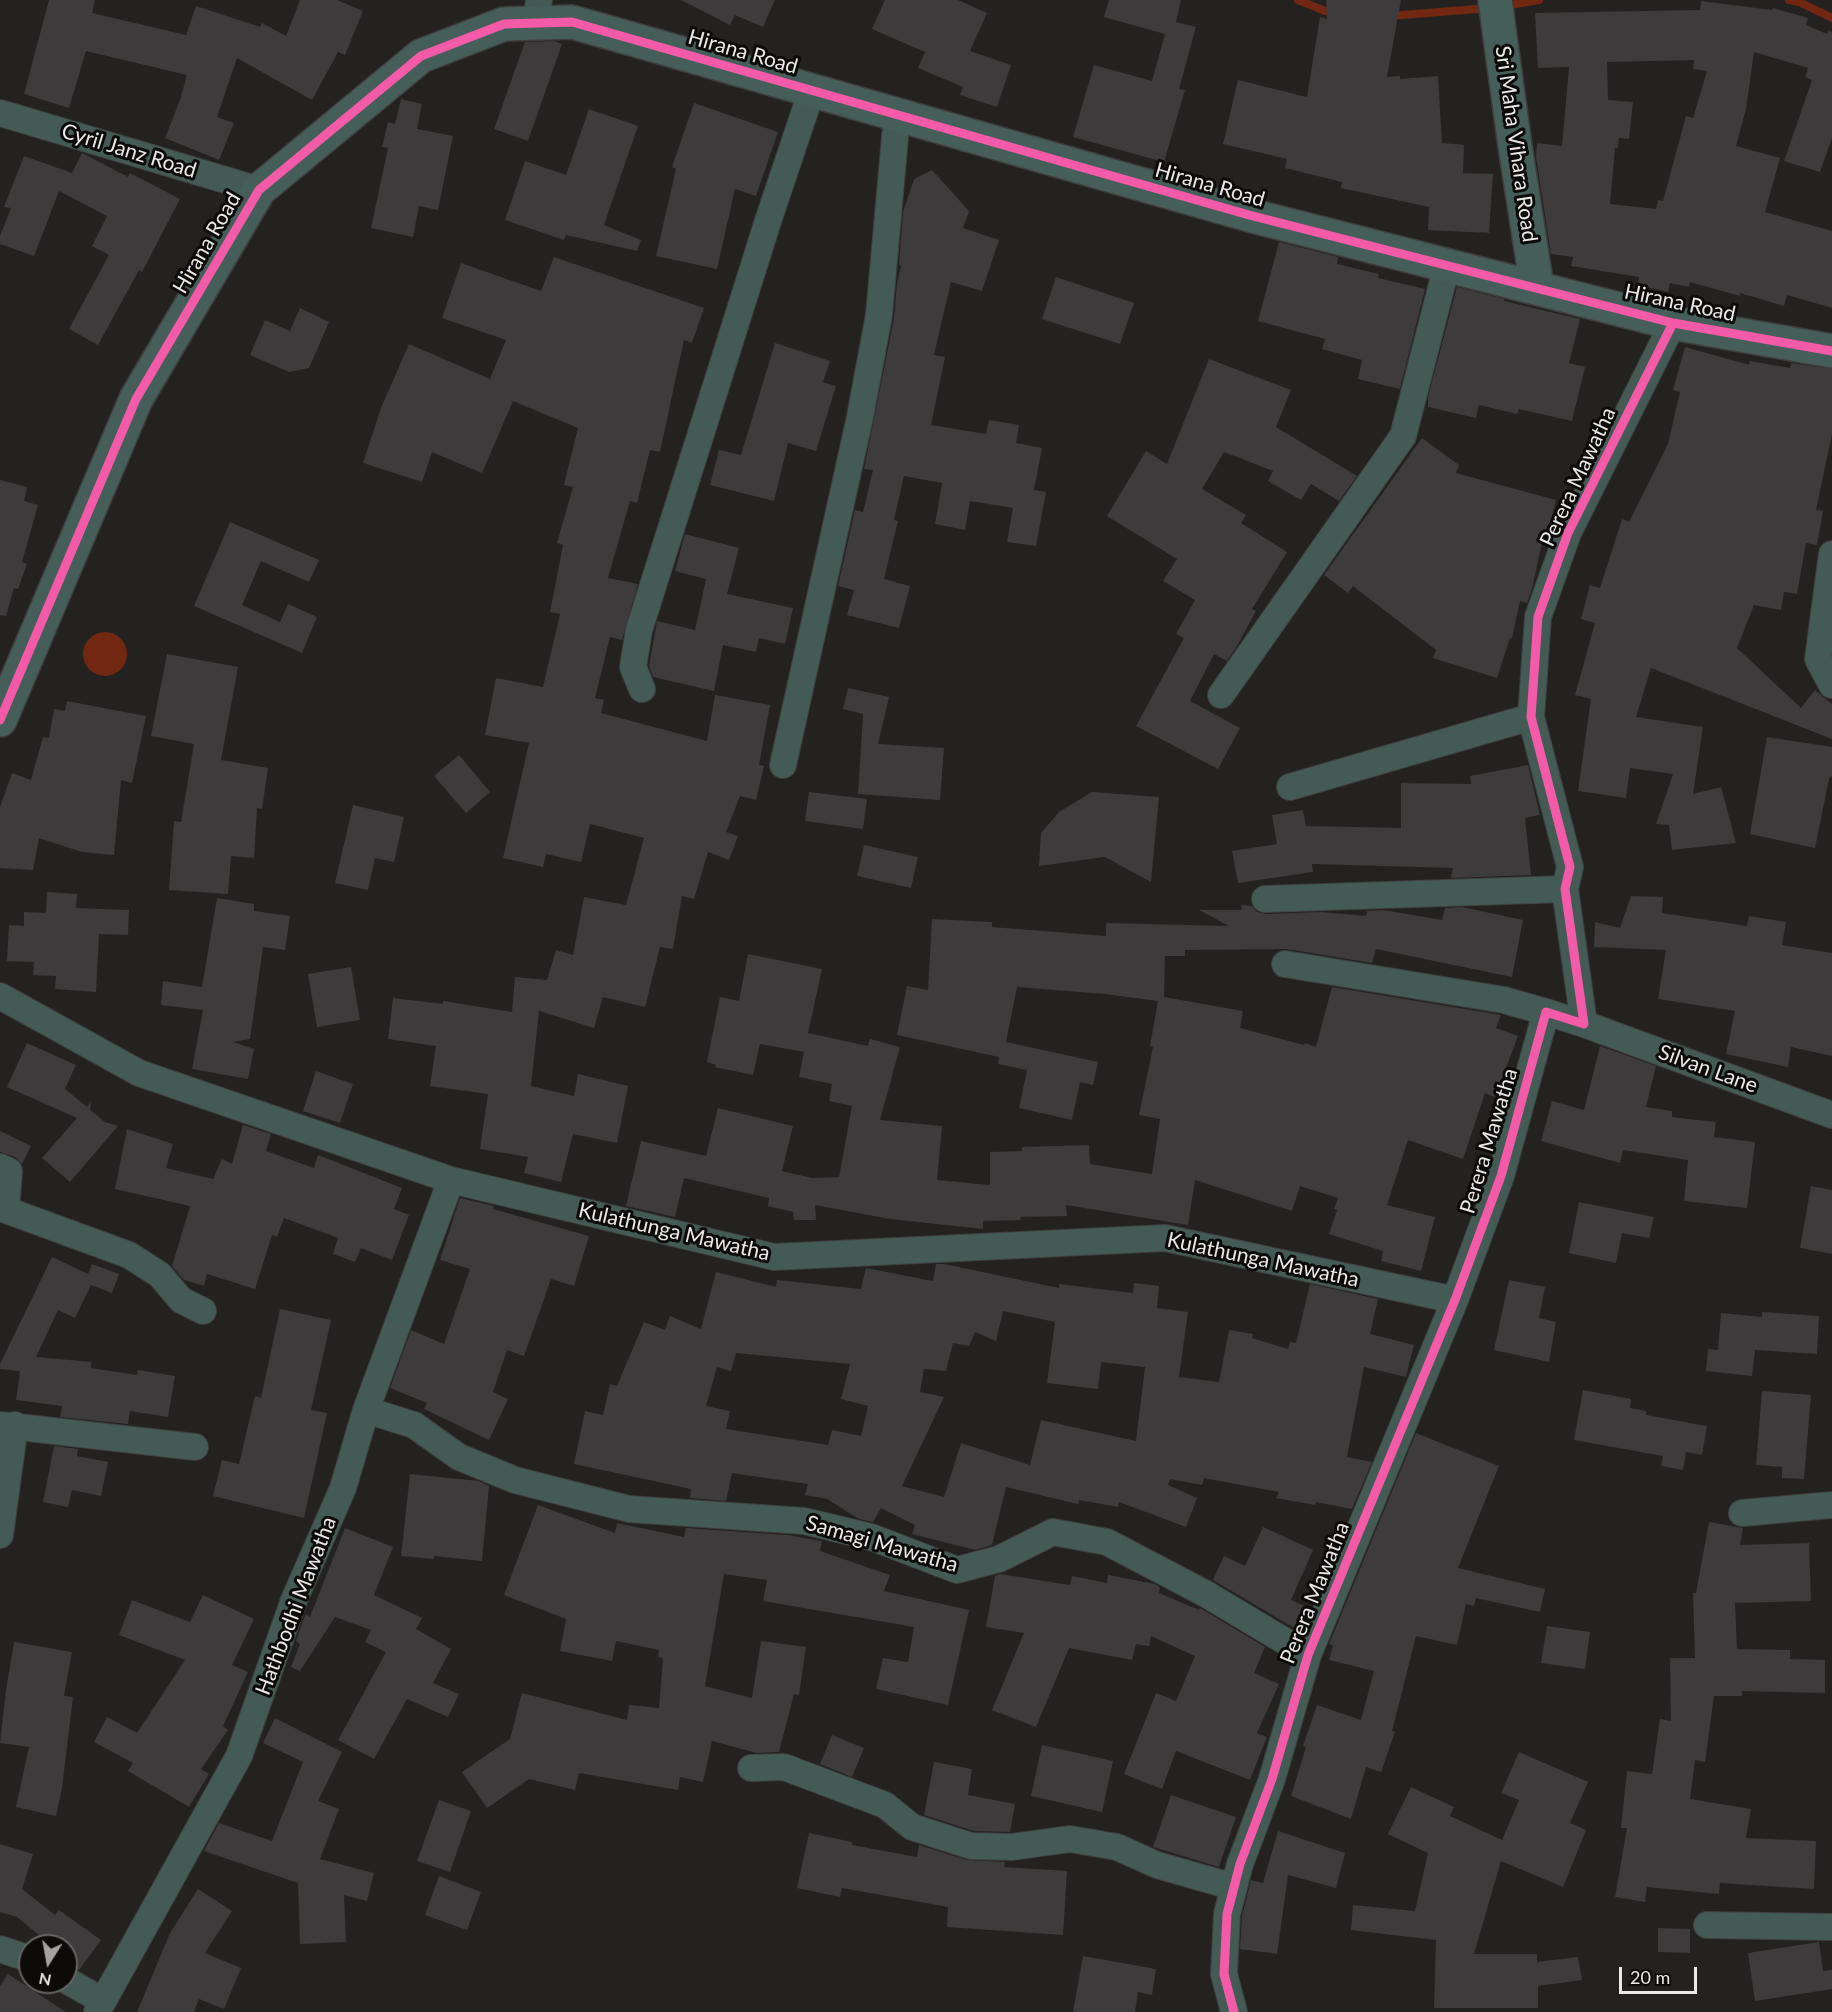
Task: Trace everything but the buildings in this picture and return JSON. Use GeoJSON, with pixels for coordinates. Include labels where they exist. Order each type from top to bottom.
{"type":"FeatureCollection","features":[{"type":"Feature","properties":{"kind":"street","name":"Sri Maha Vihara Road"},"geometry":{"type":"LineString","coordinates":[[1496,9],[1537,287]]}},
{"type":"Feature","properties":{"kind":"street","name":"Hirana Road"},"geometry":{"type":"LineString","coordinates":[[0,720],[136,399],[259,190],[422,56],[537,11],[1248,215],[1673,323],[1832,351]]}},
{"type":"Feature","properties":{"kind":"street"},"geometry":{"type":"LineString","coordinates":[[642,689],[633,667],[639,630],[764,232],[812,90]]}},
{"type":"Feature","properties":{"kind":"street","name":"Cyril Janz Road"},"geometry":{"type":"LineString","coordinates":[[0,113],[259,190]]}},
{"type":"Feature","properties":{"kind":"street"},"geometry":{"type":"LineString","coordinates":[[783,765],[860,417],[877,327],[897,115]]}},
{"type":"Feature","properties":{"kind":"street"},"geometry":{"type":"LineString","coordinates":[[1221,694],[1403,436],[1447,265]]}},
{"type":"Feature","properties":{"kind":"street","name":"Perera Mawatha"},"geometry":{"type":"LineString","coordinates":[[1584,1024],[1565,889],[1570,867],[1531,717],[1538,617],[1568,533],[1673,323]]}},
{"type":"Feature","properties":{"kind":"street"},"geometry":{"type":"LineString","coordinates":[[1832,554],[1818,658],[1832,685]]}},
{"type":"Feature","properties":{"kind":"street"},"geometry":{"type":"LineString","coordinates":[[1290,787],[1531,717]]}},
{"type":"Feature","properties":{"kind":"street"},"geometry":{"type":"LineString","coordinates":[[1265,899],[1565,889]]}},
{"type":"Feature","properties":{"kind":"street"},"geometry":{"type":"LineString","coordinates":[[1285,964],[1504,1000],[1584,1024]]}},
{"type":"Feature","properties":{"kind":"street","name":"Kulathunga Mawatha"},"geometry":{"type":"LineString","coordinates":[[0,996],[139,1073],[452,1180],[774,1257],[1165,1238],[1455,1300]]}},
{"type":"Feature","properties":{"kind":"street","name":"Perera Mawatha"},"geometry":{"type":"LineString","coordinates":[[1234,2012],[1224,1974],[1227,1914],[1240,1864],[1272,1779],[1308,1655],[1455,1300],[1501,1176],[1546,1012]]}},
{"type":"Feature","properties":{"kind":"street","name":"Silvan Lane"},"geometry":{"type":"LineString","coordinates":[[1584,1024],[1832,1115]]}},
{"type":"Feature","properties":{"kind":"street"},"geometry":{"type":"LineString","coordinates":[[0,1167],[9,1171],[6,1210],[129,1255],[160,1275],[181,1300],[203,1311]]}},
{"type":"Feature","properties":{"kind":"street","name":"Hathbodhi Mawatha"},"geometry":{"type":"LineString","coordinates":[[100,2007],[239,1756],[294,1600],[343,1488],[366,1410],[452,1180]]}},
{"type":"Feature","properties":{"kind":"street","name":"Samagi Mawatha"},"geometry":{"type":"LineString","coordinates":[[366,1410],[414,1425],[459,1457],[515,1480],[629,1509],[804,1521],[871,1537],[957,1570],[999,1559],[1053,1532],[1107,1542],[1206,1594],[1308,1655]]}},
{"type":"Feature","properties":{"kind":"street"},"geometry":{"type":"LineString","coordinates":[[0,1534],[8,1425],[195,1447]]}},
{"type":"Feature","properties":{"kind":"street"},"geometry":{"type":"LineString","coordinates":[[1742,1513],[1832,1505]]}},
{"type":"Feature","properties":{"kind":"street"},"geometry":{"type":"LineString","coordinates":[[751,1768],[784,1767],[885,1805],[912,1827],[971,1846],[1012,1847],[1070,1839],[1117,1847],[1157,1865],[1234,1887]]}},
{"type":"Feature","properties":{"kind":"street"},"geometry":{"type":"LineString","coordinates":[[1707,1924],[1832,1927]]}},
{"type":"Feature","properties":{"kind":"street"},"geometry":{"type":"LineString","coordinates":[[0,1949],[18,1955]]}},
{"type":"Feature","properties":{"kind":"street"},"geometry":{"type":"LineString","coordinates":[[78,1990],[100,2007]]}},
{"type":"Feature","properties":{"kind":"shaded area"},"geometry":{"type":"Polygon","coordinates":[[[105,632],[120,639],[127,654],[120,669],[105,676],[90,669],[83,654],[90,639],[105,632]]]}},
{"type":"Feature","properties":{"kind":"waterway"},"geometry":{"type":"LineString","coordinates":[[1298,0],[1325,11],[1336,12]]}},
{"type":"Feature","properties":{"kind":"waterway"},"geometry":{"type":"LineString","coordinates":[[1504,6],[1539,0]]}},
{"type":"Feature","properties":{"kind":"waterway"},"geometry":{"type":"LineString","coordinates":[[1789,0],[1799,2],[1832,18]]}},
{"type":"Feature","properties":{"kind":"waterway"},"geometry":{"type":"LineString","coordinates":[[1390,16],[1489,8]]}},
{"type":"Feature","properties":{"kind":"cycle path"},"geometry":{"type":"LineString","coordinates":[[0,720],[136,399],[259,190],[421,56],[504,24],[572,22],[1249,215],[1673,323],[1832,351]]}},
{"type":"Feature","properties":{"kind":"cycle path"},"geometry":{"type":"LineString","coordinates":[[1234,2012],[1224,1974],[1227,1914],[1240,1864],[1272,1779],[1308,1655],[1455,1300],[1501,1176],[1546,1012],[1584,1024],[1565,889],[1570,867],[1531,717],[1538,617],[1568,533],[1673,323]]}}]}
